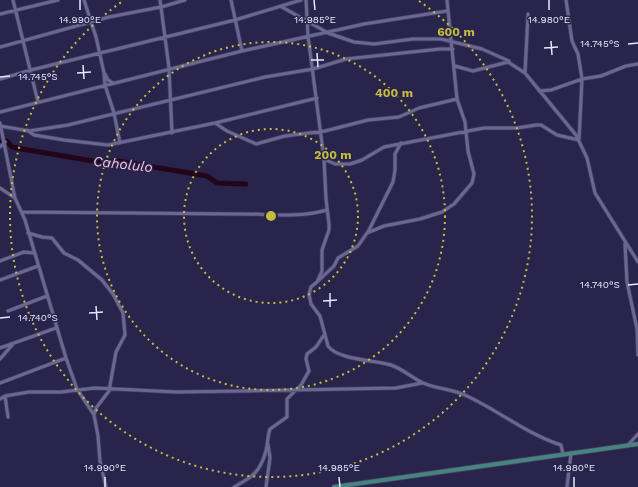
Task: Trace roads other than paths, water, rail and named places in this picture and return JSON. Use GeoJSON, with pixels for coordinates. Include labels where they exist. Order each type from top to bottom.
{"type":"FeatureCollection","features":[{"type":"Feature","properties":{"kind":"main road"},"geometry":{"type":"LineString","coordinates":[[334,487],[638,444]]}},
{"type":"Feature","properties":{"kind":"street"},"geometry":{"type":"LineString","coordinates":[[13,0],[38,102]]}},
{"type":"Feature","properties":{"kind":"street"},"geometry":{"type":"LineString","coordinates":[[0,14],[58,0]]}},
{"type":"Feature","properties":{"kind":"street"},"geometry":{"type":"LineString","coordinates":[[84,0],[104,73],[105,85],[114,112],[120,143]]}},
{"type":"Feature","properties":{"kind":"street"},"geometry":{"type":"LineString","coordinates":[[160,0],[169,68],[172,133]]}},
{"type":"Feature","properties":{"kind":"street"},"geometry":{"type":"LineString","coordinates":[[0,46],[24,41],[91,22],[161,7],[185,0]]}},
{"type":"Feature","properties":{"kind":"street"},"geometry":{"type":"LineString","coordinates":[[231,0],[242,51]]}},
{"type":"Feature","properties":{"kind":"street"},"geometry":{"type":"LineString","coordinates":[[0,79],[235,20],[301,0]]}},
{"type":"Feature","properties":{"kind":"street"},"geometry":{"type":"LineString","coordinates":[[306,0],[308,36],[324,159],[329,230],[322,250],[322,271],[317,282]]}},
{"type":"Feature","properties":{"kind":"street"},"geometry":{"type":"LineString","coordinates":[[367,233],[384,226],[442,212],[454,204],[472,183],[474,177],[468,151],[464,116],[458,99],[446,0]]}},
{"type":"Feature","properties":{"kind":"street"},"geometry":{"type":"LineString","coordinates":[[566,0],[572,41],[577,50],[582,79],[579,140]]}},
{"type":"Feature","properties":{"kind":"street"},"geometry":{"type":"LineString","coordinates":[[282,7],[328,33],[362,43],[387,43],[441,39],[482,49],[511,62],[525,73],[572,128],[579,140],[586,158],[595,193],[638,262]]}},
{"type":"Feature","properties":{"kind":"street"},"geometry":{"type":"LineString","coordinates":[[0,112],[169,68],[242,51],[364,24],[447,10]]}},
{"type":"Feature","properties":{"kind":"street"},"geometry":{"type":"LineString","coordinates":[[525,73],[528,14]]}},
{"type":"Feature","properties":{"kind":"street"},"geometry":{"type":"LineString","coordinates":[[94,415],[77,389],[56,328],[22,212],[15,198],[5,142],[0,125],[27,130],[87,122],[114,112],[170,100],[265,76],[313,69],[354,58],[371,58],[440,49],[453,50]]}},
{"type":"Feature","properties":{"kind":"street"},"geometry":{"type":"LineString","coordinates":[[455,66],[473,71],[511,62]]}},
{"type":"Feature","properties":{"kind":"street"},"geometry":{"type":"LineString","coordinates":[[539,91],[551,90],[582,79],[602,76],[620,68],[638,64]]}},
{"type":"Feature","properties":{"kind":"street"},"geometry":{"type":"LineString","coordinates":[[104,73],[108,80],[113,83]]}},
{"type":"Feature","properties":{"kind":"street"},"geometry":{"type":"LineString","coordinates":[[27,130],[34,135],[105,145],[172,133],[317,98]]}},
{"type":"Feature","properties":{"kind":"street"},"geometry":{"type":"LineString","coordinates":[[215,123],[227,131],[256,144],[285,136],[320,131],[368,120],[400,117],[419,108],[458,99]]}},
{"type":"Feature","properties":{"kind":"street"},"geometry":{"type":"LineString","coordinates":[[324,159],[335,164],[350,164],[362,160],[380,148],[484,128],[517,128],[541,125],[557,135],[579,140]]}},
{"type":"Feature","properties":{"kind":"street"},"geometry":{"type":"LineString","coordinates":[[0,147],[5,142]]}},
{"type":"Feature","properties":{"kind":"street"},"geometry":{"type":"LineString","coordinates":[[400,143],[395,154],[393,182],[367,233],[358,246],[338,258],[334,266],[310,287],[309,299],[320,316],[328,346],[335,352],[391,365],[422,383],[452,389],[468,396],[544,440],[561,445],[563,454]]}},
{"type":"Feature","properties":{"kind":"street"},"geometry":{"type":"LineString","coordinates":[[0,188],[15,198]]}},
{"type":"Feature","properties":{"kind":"street"},"geometry":{"type":"LineString","coordinates":[[22,212],[108,212],[173,215],[234,214],[294,216],[328,210]]}},
{"type":"Feature","properties":{"kind":"street"},"geometry":{"type":"LineString","coordinates":[[28,232],[53,239],[64,253],[78,260],[102,280],[113,294],[123,313],[126,333],[116,352],[108,394],[96,408],[94,415],[100,461],[106,487]]}},
{"type":"Feature","properties":{"kind":"street"},"geometry":{"type":"LineString","coordinates":[[625,242],[627,282],[637,329],[638,355]]}},
{"type":"Feature","properties":{"kind":"street"},"geometry":{"type":"LineString","coordinates":[[0,261],[24,252],[34,253]]}},
{"type":"Feature","properties":{"kind":"street"},"geometry":{"type":"LineString","coordinates":[[0,280],[38,266]]}},
{"type":"Feature","properties":{"kind":"street"},"geometry":{"type":"LineString","coordinates":[[8,311],[47,296]]}},
{"type":"Feature","properties":{"kind":"street"},"geometry":{"type":"LineString","coordinates":[[0,348],[56,328]]}},
{"type":"Feature","properties":{"kind":"street"},"geometry":{"type":"LineString","coordinates":[[234,487],[246,481],[257,472],[265,456],[267,440],[273,426],[287,417],[286,402],[309,371],[306,359],[307,354],[316,347],[324,335]]}},
{"type":"Feature","properties":{"kind":"street"},"geometry":{"type":"LineString","coordinates":[[0,359],[14,343]]}},
{"type":"Feature","properties":{"kind":"street"},"geometry":{"type":"LineString","coordinates":[[0,383],[66,358]]}},
{"type":"Feature","properties":{"kind":"street"},"geometry":{"type":"LineString","coordinates":[[0,399],[5,396],[29,392],[61,392],[77,389],[110,388],[176,392],[396,388],[422,383]]}},
{"type":"Feature","properties":{"kind":"street"},"geometry":{"type":"LineString","coordinates":[[5,396],[8,417]]}},
{"type":"Feature","properties":{"kind":"street"},"geometry":{"type":"LineString","coordinates":[[628,445],[638,434]]}},
{"type":"Feature","properties":{"kind":"street"},"geometry":{"type":"LineString","coordinates":[[266,487],[270,458],[267,440]]}},
{"type":"Feature","properties":{"kind":"street"},"geometry":{"type":"LineString","coordinates":[[567,487],[571,453]]}},
{"type":"Feature","properties":{"kind":"waterway","name":"Caholulo"},"geometry":{"type":"LineString","coordinates":[[0,143],[7,141],[12,147],[99,162],[118,161],[207,176],[217,183],[246,184]]}}]}
